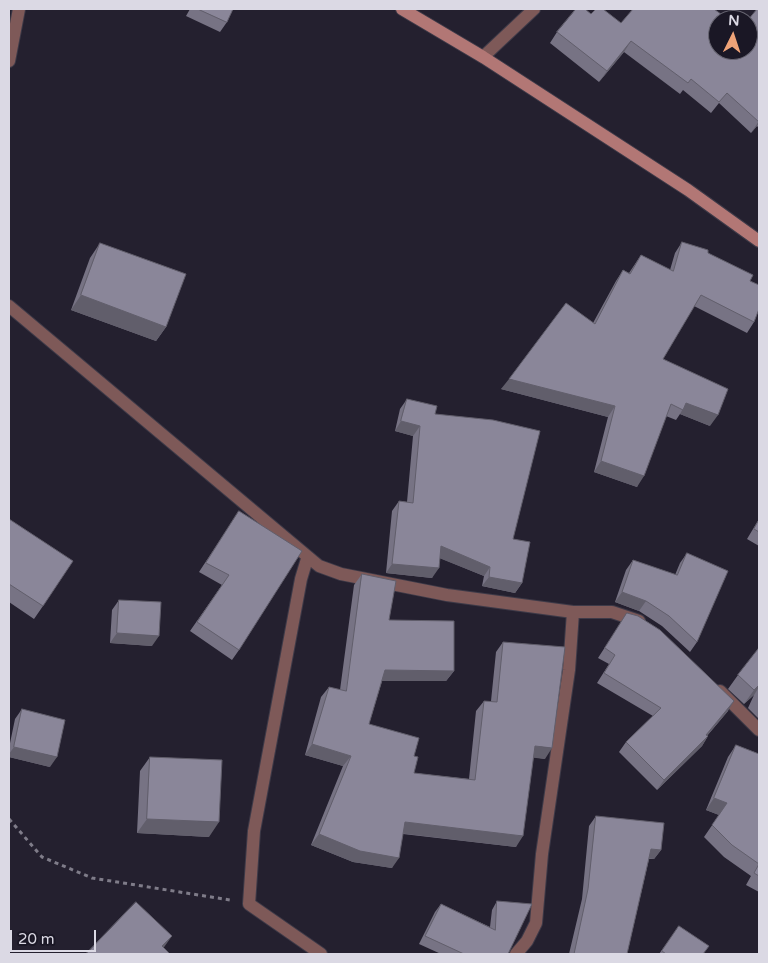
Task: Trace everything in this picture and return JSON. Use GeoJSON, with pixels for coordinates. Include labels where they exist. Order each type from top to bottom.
{"type":"FeatureCollection","features":[{"type":"Feature","properties":{"kind":"street"},"geometry":{"type":"LineString","coordinates":[[9,61],[19,9]]}},
{"type":"Feature","properties":{"kind":"street"},"geometry":{"type":"LineString","coordinates":[[402,9],[483,57],[688,190],[759,242]]}},
{"type":"Feature","properties":{"kind":"street"},"geometry":{"type":"LineString","coordinates":[[483,57],[534,9]]}},
{"type":"Feature","properties":{"kind":"street"},"geometry":{"type":"LineString","coordinates":[[9,306],[318,566],[374,581],[447,595],[573,612],[612,612],[635,618],[650,628]]}},
{"type":"Feature","properties":{"kind":"street"},"geometry":{"type":"LineString","coordinates":[[308,559],[301,579],[254,832],[249,904],[321,954]]}},
{"type":"Feature","properties":{"kind":"street"},"geometry":{"type":"LineString","coordinates":[[516,954],[527,941],[536,923],[542,854],[569,670],[573,612]]}},
{"type":"Feature","properties":{"kind":"street"},"geometry":{"type":"LineString","coordinates":[[709,682],[759,730]]}},
{"type":"Feature","properties":{"kind":"path"},"geometry":{"type":"LineString","coordinates":[[9,819],[42,857],[92,878],[249,904]]}},
{"type":"Feature","properties":{"kind":"building"},"geometry":{"type":"Polygon","coordinates":[[[198,9],[233,9],[227,22],[198,9]]]}},
{"type":"Feature","properties":{"kind":"building"},"geometry":{"type":"Polygon","coordinates":[[[576,9],[585,9],[591,14],[596,9],[603,9],[621,23],[633,9],[714,9],[715,10],[708,10],[708,60],[758,60],[758,10],[756,10],[759,9],[759,122],[727,93],[719,102],[691,79],[688,83],[631,41],[607,71],[557,32],[576,9]]]}},
{"type":"Feature","properties":{"kind":"building"},"geometry":{"type":"Polygon","coordinates":[[[682,242],[708,250],[708,253],[753,275],[750,281],[759,285],[759,309],[754,322],[701,295],[663,359],[728,389],[718,415],[686,403],[683,410],[671,404],[644,476],[601,461],[615,406],[509,379],[566,303],[595,324],[623,270],[630,274],[641,255],[673,271],[682,242]]]}},
{"type":"Feature","properties":{"kind":"building"},"geometry":{"type":"Polygon","coordinates":[[[100,243],[186,274],[166,327],[81,295],[100,243]]]}},
{"type":"Feature","properties":{"kind":"building"},"geometry":{"type":"Polygon","coordinates":[[[407,399],[437,406],[435,414],[493,420],[540,431],[513,539],[530,542],[522,583],[489,577],[490,567],[441,546],[439,568],[392,564],[399,501],[413,503],[420,426],[401,421],[407,399]]]}},
{"type":"Feature","properties":{"kind":"building"},"geometry":{"type":"Polygon","coordinates":[[[239,511],[302,551],[239,650],[197,622],[229,575],[206,563],[239,511]]]}},
{"type":"Feature","properties":{"kind":"building"},"geometry":{"type":"Polygon","coordinates":[[[9,519],[73,561],[43,606],[9,584],[9,519]]]}},
{"type":"Feature","properties":{"kind":"building"},"geometry":{"type":"Polygon","coordinates":[[[759,520],[759,532],[754,529],[759,520]]]}},
{"type":"Feature","properties":{"kind":"building"},"geometry":{"type":"Polygon","coordinates":[[[687,553],[728,571],[697,642],[669,616],[646,601],[622,592],[633,560],[677,575],[687,553]]]}},
{"type":"Feature","properties":{"kind":"building"},"geometry":{"type":"Polygon","coordinates":[[[362,574],[396,581],[389,620],[454,621],[454,671],[385,670],[369,724],[419,738],[414,756],[418,757],[414,773],[475,780],[484,701],[497,702],[503,642],[565,647],[552,748],[535,746],[523,836],[405,822],[399,858],[360,851],[319,834],[351,756],[312,744],[329,687],[346,691],[362,574]]]}},
{"type":"Feature","properties":{"kind":"building"},"geometry":{"type":"Polygon","coordinates":[[[119,600],[161,602],[159,636],[117,633],[119,600]]]}},
{"type":"Feature","properties":{"kind":"building"},"geometry":{"type":"Polygon","coordinates":[[[627,613],[638,616],[660,630],[734,701],[706,735],[708,736],[664,780],[626,742],[661,708],[604,673],[615,655],[605,648],[627,613]]]}},
{"type":"Feature","properties":{"kind":"building"},"geometry":{"type":"Polygon","coordinates":[[[759,648],[759,685],[754,690],[738,675],[759,648]]]}},
{"type":"Feature","properties":{"kind":"building"},"geometry":{"type":"Polygon","coordinates":[[[22,709],[65,720],[57,757],[14,747],[22,709]]]}},
{"type":"Feature","properties":{"kind":"building"},"geometry":{"type":"Polygon","coordinates":[[[736,745],[759,754],[759,864],[732,845],[712,825],[727,803],[714,798],[736,745]]]}},
{"type":"Feature","properties":{"kind":"building"},"geometry":{"type":"Polygon","coordinates":[[[150,757],[222,760],[219,822],[147,819],[150,757]]]}},
{"type":"Feature","properties":{"kind":"building"},"geometry":{"type":"Polygon","coordinates":[[[596,816],[664,823],[661,850],[651,849],[627,954],[574,954],[588,889],[596,816]]]}},
{"type":"Feature","properties":{"kind":"building"},"geometry":{"type":"Polygon","coordinates":[[[759,864],[759,876],[754,873],[759,864]]]}},
{"type":"Feature","properties":{"kind":"building"},"geometry":{"type":"Polygon","coordinates":[[[497,901],[532,904],[508,954],[464,954],[425,936],[441,904],[495,930],[497,901]]]}},
{"type":"Feature","properties":{"kind":"building"},"geometry":{"type":"Polygon","coordinates":[[[136,902],[172,936],[162,946],[170,954],[86,954],[136,902]]]}},
{"type":"Feature","properties":{"kind":"building"},"geometry":{"type":"Polygon","coordinates":[[[679,926],[709,946],[703,954],[666,954],[662,951],[679,926]]]}}]}
